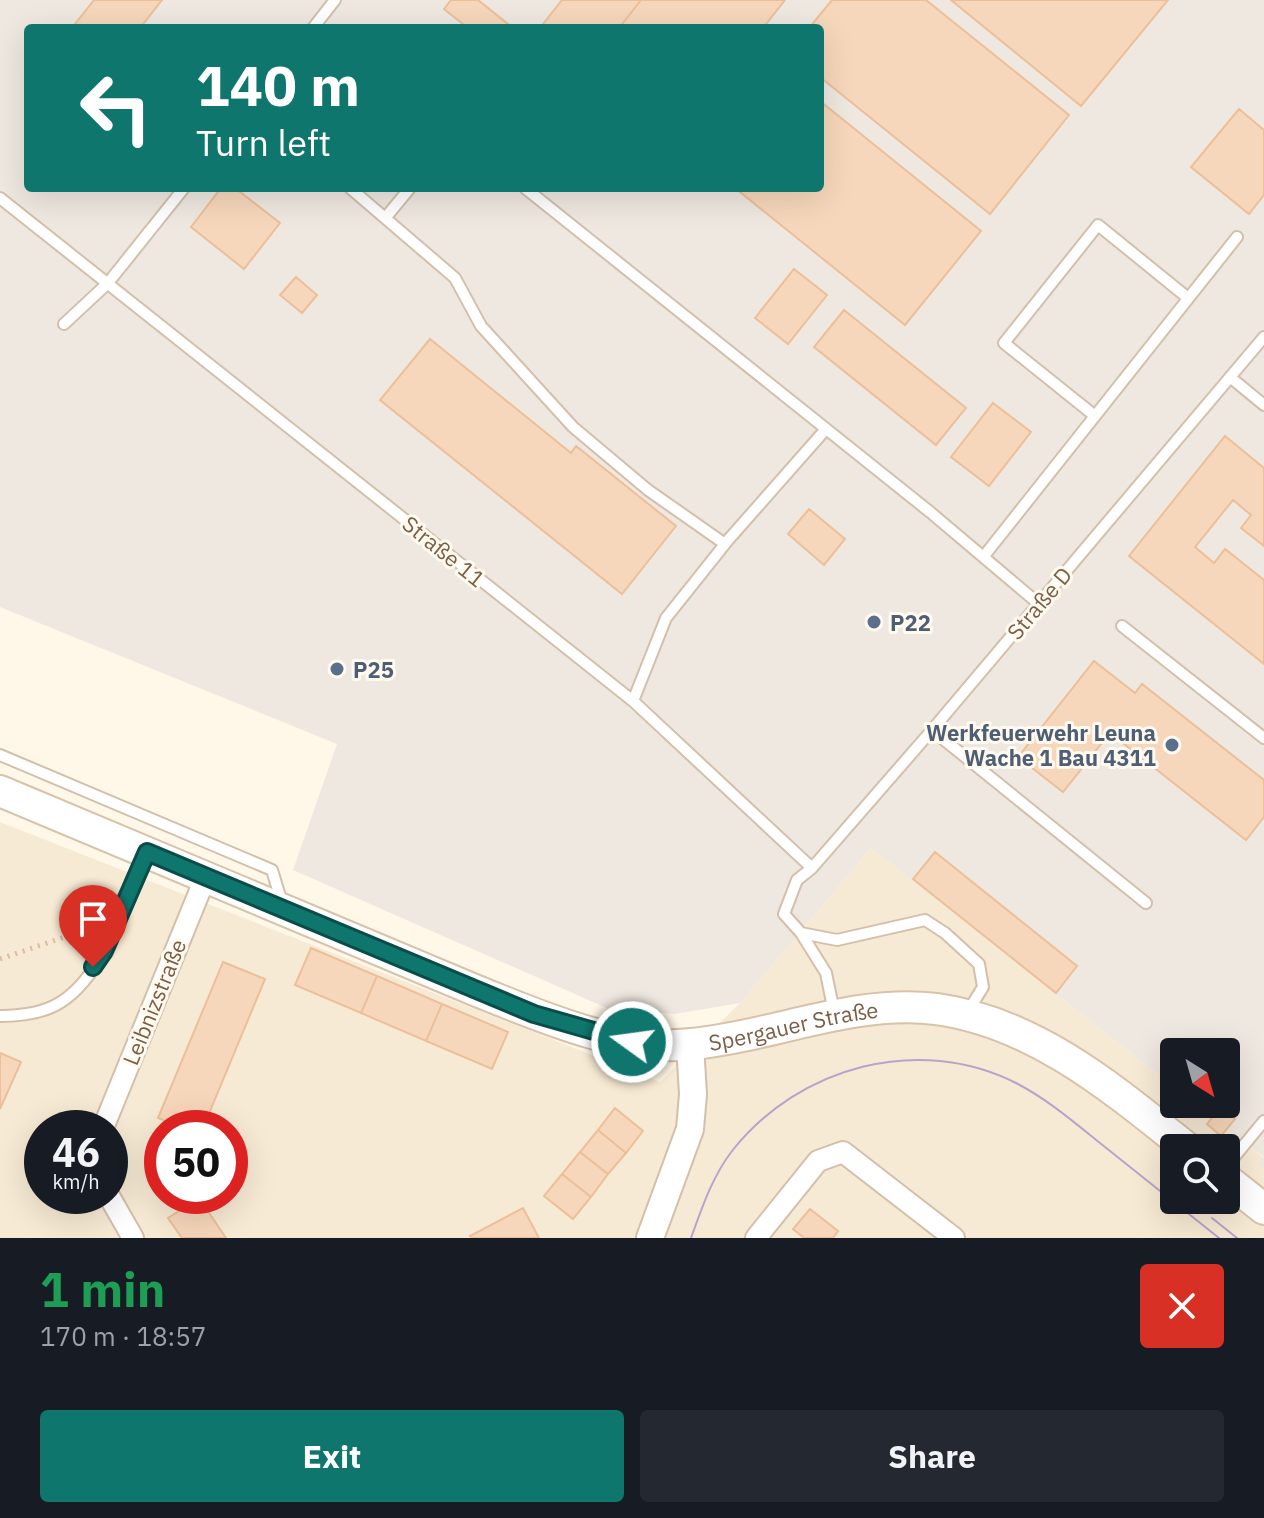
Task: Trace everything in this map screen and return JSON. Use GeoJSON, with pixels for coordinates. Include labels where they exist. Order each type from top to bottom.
{"type":"FeatureCollection","features":[{"type":"Feature","properties":{"kind":"main road","name":"Spergauer Straße"},"geometry":{"type":"LineString","coordinates":[[0,791],[534,1014],[612,1038],[652,1046],[690,1045],[725,1040],[835,1014],[902,1007],[938,1009],[1019,1031],[1121,1095],[1170,1134]]}},
{"type":"Feature","properties":{"kind":"main road"},"geometry":{"type":"LineString","coordinates":[[1240,1190],[1264,1209]]}},
{"type":"Feature","properties":{"kind":"street","name":"Leibnizstraße"},"geometry":{"type":"LineString","coordinates":[[110,1110],[206,876]]}},
{"type":"Feature","properties":{"kind":"street"},"geometry":{"type":"LineString","coordinates":[[656,1233],[690,1129],[693,1094],[690,1045]]}},
{"type":"Feature","properties":{"kind":"street"},"geometry":{"type":"LineString","coordinates":[[756,1238],[818,1161],[843,1152],[954,1238]]}},
{"type":"Feature","properties":{"kind":"street"},"geometry":{"type":"LineString","coordinates":[[119,1214],[133,1238]]}},
{"type":"Feature","properties":{"kind":"lane"},"geometry":{"type":"LineString","coordinates":[[319,24],[335,0]]}},
{"type":"Feature","properties":{"kind":"lane"},"geometry":{"type":"LineString","coordinates":[[64,324],[108,283],[181,192]]}},
{"type":"Feature","properties":{"kind":"lane"},"geometry":{"type":"LineString","coordinates":[[355,192],[455,278],[481,326],[573,427],[648,490],[725,544]]}},
{"type":"Feature","properties":{"kind":"lane"},"geometry":{"type":"LineString","coordinates":[[386,217],[407,192]]}},
{"type":"Feature","properties":{"kind":"lane"},"geometry":{"type":"LineString","coordinates":[[530,192],[984,556],[1039,604]]}},
{"type":"Feature","properties":{"kind":"lane","name":"Straße 11"},"geometry":{"type":"LineString","coordinates":[[0,198],[633,701],[812,868]]}},
{"type":"Feature","properties":{"kind":"lane"},"geometry":{"type":"LineString","coordinates":[[1095,416],[1004,343],[1098,225],[1188,298]]}},
{"type":"Feature","properties":{"kind":"lane"},"geometry":{"type":"LineString","coordinates":[[984,556],[1237,237]]}},
{"type":"Feature","properties":{"kind":"lane","name":"Straße D"},"geometry":{"type":"LineString","coordinates":[[812,868],[1263,340]]}},
{"type":"Feature","properties":{"kind":"lane"},"geometry":{"type":"LineString","coordinates":[[1230,377],[1264,405]]}},
{"type":"Feature","properties":{"kind":"lane"},"geometry":{"type":"LineString","coordinates":[[633,701],[666,618],[725,544],[826,429]]}},
{"type":"Feature","properties":{"kind":"lane"},"geometry":{"type":"LineString","coordinates":[[1122,626],[1264,738]]}},
{"type":"Feature","properties":{"kind":"lane"},"geometry":{"type":"LineString","coordinates":[[932,730],[1146,903]]}},
{"type":"Feature","properties":{"kind":"lane"},"geometry":{"type":"LineString","coordinates":[[0,755],[272,870],[284,909]]}},
{"type":"Feature","properties":{"kind":"lane"},"geometry":{"type":"LineString","coordinates":[[0,1016],[21,1016],[60,1003],[83,983],[104,951],[147,852]]}},
{"type":"Feature","properties":{"kind":"lane"},"geometry":{"type":"LineString","coordinates":[[812,868],[797,880],[784,914],[801,933],[826,973],[835,1014]]}},
{"type":"Feature","properties":{"kind":"lane"},"geometry":{"type":"LineString","coordinates":[[801,933],[837,940],[925,920],[945,933],[979,964],[983,987],[969,1016]]}},
{"type":"Feature","properties":{"kind":"lane"},"geometry":{"type":"LineString","coordinates":[[1240,1150],[1264,1121]]}},
{"type":"Feature","properties":{"kind":"path"},"geometry":{"type":"LineString","coordinates":[[0,959],[118,918]]}},
{"type":"Feature","properties":{"kind":"shaded area"},"geometry":{"type":"Polygon","coordinates":[[[0,0],[1264,0],[1264,1157],[1240,1139],[1240,1134],[1227,1129],[1219,1134],[1207,1124],[1211,1118],[1240,1118],[1240,1038],[1160,1038],[1160,1076],[871,848],[740,1003],[675,1014],[609,1009],[293,870],[337,744],[0,607],[0,0]]]}},
{"type":"Feature","properties":{"kind":"shaded area"},"geometry":{"type":"Polygon","coordinates":[[[0,822],[660,1082],[740,1003],[871,848],[1160,1076],[1160,1118],[1214,1118],[1234,1134],[1160,1134],[1160,1214],[1240,1214],[1240,1139],[1264,1158],[1258,1165],[1264,1170],[1264,1238],[0,1238],[0,822]]]}},
{"type":"Feature","properties":{"kind":"building"},"geometry":{"type":"Polygon","coordinates":[[[94,0],[162,0],[143,24],[75,24],[94,0]]]}},
{"type":"Feature","properties":{"kind":"building"},"geometry":{"type":"Polygon","coordinates":[[[451,0],[478,0],[508,24],[463,24],[444,9],[451,0]]]}},
{"type":"Feature","properties":{"kind":"building"},"geometry":{"type":"Polygon","coordinates":[[[562,0],[641,0],[622,24],[543,24],[562,0]]]}},
{"type":"Feature","properties":{"kind":"building"},"geometry":{"type":"Polygon","coordinates":[[[641,0],[785,0],[766,24],[622,24],[641,0]]]}},
{"type":"Feature","properties":{"kind":"building"},"geometry":{"type":"Polygon","coordinates":[[[832,0],[926,0],[1069,115],[990,214],[824,80],[824,24],[812,24],[832,0]]]}},
{"type":"Feature","properties":{"kind":"building"},"geometry":{"type":"Polygon","coordinates":[[[951,0],[1168,0],[1081,106],[951,0]]]}},
{"type":"Feature","properties":{"kind":"building"},"geometry":{"type":"Polygon","coordinates":[[[824,104],[981,231],[905,325],[740,192],[824,192],[824,104]]]}},
{"type":"Feature","properties":{"kind":"building"},"geometry":{"type":"Polygon","coordinates":[[[1239,109],[1264,130],[1264,195],[1249,214],[1191,167],[1239,109]]]}},
{"type":"Feature","properties":{"kind":"building"},"geometry":{"type":"Polygon","coordinates":[[[218,192],[240,192],[280,223],[244,269],[191,227],[218,192]]]}},
{"type":"Feature","properties":{"kind":"building"},"geometry":{"type":"Polygon","coordinates":[[[794,269],[827,295],[788,344],[755,318],[794,269]]]}},
{"type":"Feature","properties":{"kind":"building"},"geometry":{"type":"Polygon","coordinates":[[[296,277],[317,295],[302,313],[280,295],[296,277]]]}},
{"type":"Feature","properties":{"kind":"building"},"geometry":{"type":"Polygon","coordinates":[[[844,310],[966,408],[936,445],[814,347],[844,310]]]}},
{"type":"Feature","properties":{"kind":"building"},"geometry":{"type":"Polygon","coordinates":[[[430,339],[571,453],[576,446],[676,526],[622,594],[380,400],[430,339]]]}},
{"type":"Feature","properties":{"kind":"building"},"geometry":{"type":"Polygon","coordinates":[[[993,403],[1031,432],[989,486],[951,457],[993,403]]]}},
{"type":"Feature","properties":{"kind":"building"},"geometry":{"type":"Polygon","coordinates":[[[1225,436],[1264,468],[1264,546],[1241,528],[1251,515],[1233,500],[1195,547],[1214,563],[1225,549],[1264,580],[1264,664],[1129,556],[1225,436]]]}},
{"type":"Feature","properties":{"kind":"building"},"geometry":{"type":"Polygon","coordinates":[[[809,509],[845,539],[824,565],[788,534],[809,509]]]}},
{"type":"Feature","properties":{"kind":"building","name":"Werkfeuerwehr Leuna Wache 1 Bau 4311"},"geometry":{"type":"Polygon","coordinates":[[[1094,661],[1135,693],[1142,684],[1264,780],[1264,817],[1246,840],[1110,733],[1063,792],[1018,757],[1094,661]]]}},
{"type":"Feature","properties":{"kind":"building"},"geometry":{"type":"Polygon","coordinates":[[[935,852],[1077,966],[1056,993],[913,879],[935,852]]]}},
{"type":"Feature","properties":{"kind":"building"},"geometry":{"type":"Polygon","coordinates":[[[311,948],[377,976],[361,1013],[295,985],[311,948]]]}},
{"type":"Feature","properties":{"kind":"building"},"geometry":{"type":"Polygon","coordinates":[[[223,962],[265,979],[210,1110],[161,1110],[223,962]]]}},
{"type":"Feature","properties":{"kind":"building"},"geometry":{"type":"Polygon","coordinates":[[[377,976],[442,1004],[426,1041],[361,1013],[377,976]]]}},
{"type":"Feature","properties":{"kind":"building"},"geometry":{"type":"Polygon","coordinates":[[[442,1004],[508,1032],[492,1069],[426,1041],[442,1004]]]}},
{"type":"Feature","properties":{"kind":"building"},"geometry":{"type":"Polygon","coordinates":[[[0,1053],[21,1062],[0,1109],[0,1053]]]}},
{"type":"Feature","properties":{"kind":"building"},"geometry":{"type":"Polygon","coordinates":[[[615,1108],[643,1131],[626,1153],[598,1130],[615,1108]]]}},
{"type":"Feature","properties":{"kind":"building"},"geometry":{"type":"Polygon","coordinates":[[[1212,1118],[1235,1119],[1223,1134],[1207,1124],[1212,1118]]]}},
{"type":"Feature","properties":{"kind":"building"},"geometry":{"type":"Polygon","coordinates":[[[598,1130],[626,1153],[608,1174],[580,1152],[598,1130]]]}},
{"type":"Feature","properties":{"kind":"building"},"geometry":{"type":"Polygon","coordinates":[[[580,1152],[608,1174],[591,1197],[562,1174],[580,1152]]]}},
{"type":"Feature","properties":{"kind":"building"},"geometry":{"type":"Polygon","coordinates":[[[562,1174],[591,1197],[573,1219],[544,1196],[562,1174]]]}},
{"type":"Feature","properties":{"kind":"building"},"geometry":{"type":"Polygon","coordinates":[[[523,1208],[539,1238],[470,1236],[523,1208]]]}},
{"type":"Feature","properties":{"kind":"building"},"geometry":{"type":"Polygon","coordinates":[[[810,1209],[838,1231],[833,1238],[804,1238],[793,1229],[810,1209]]]}},
{"type":"Feature","properties":{"kind":"building"},"geometry":{"type":"Polygon","coordinates":[[[174,1214],[210,1214],[226,1238],[182,1238],[168,1218],[174,1214]]]}},
{"type":"Feature","properties":{"kind":"tram line"},"geometry":{"type":"LineString","coordinates":[[691,1238],[719,1171],[732,1151],[759,1122],[791,1098],[826,1079],[863,1067],[901,1061],[940,1061],[979,1068],[1016,1083],[1073,1121],[1219,1238]]}},
{"type":"Feature","properties":{"kind":"tram line"},"geometry":{"type":"LineString","coordinates":[[1212,1218],[1237,1238]]}},
{"type":"Feature","properties":{"kind":"place","name":"P22"},"geometry":{"type":"Point","coordinates":[874,622]}},
{"type":"Feature","properties":{"kind":"place","name":"P25"},"geometry":{"type":"Point","coordinates":[337,669]}},
{"type":"Feature","properties":{"kind":"place","name":"Werkfeuerwehr Leuna Wache 1 Bau 4311"},"geometry":{"type":"Point","coordinates":[1172,745]}},
{"type":"Feature","properties":{"kind":"route"},"geometry":{"type":"LineString","coordinates":[[93,967],[104,951],[147,852],[534,1014],[632,1042]]}}]}
